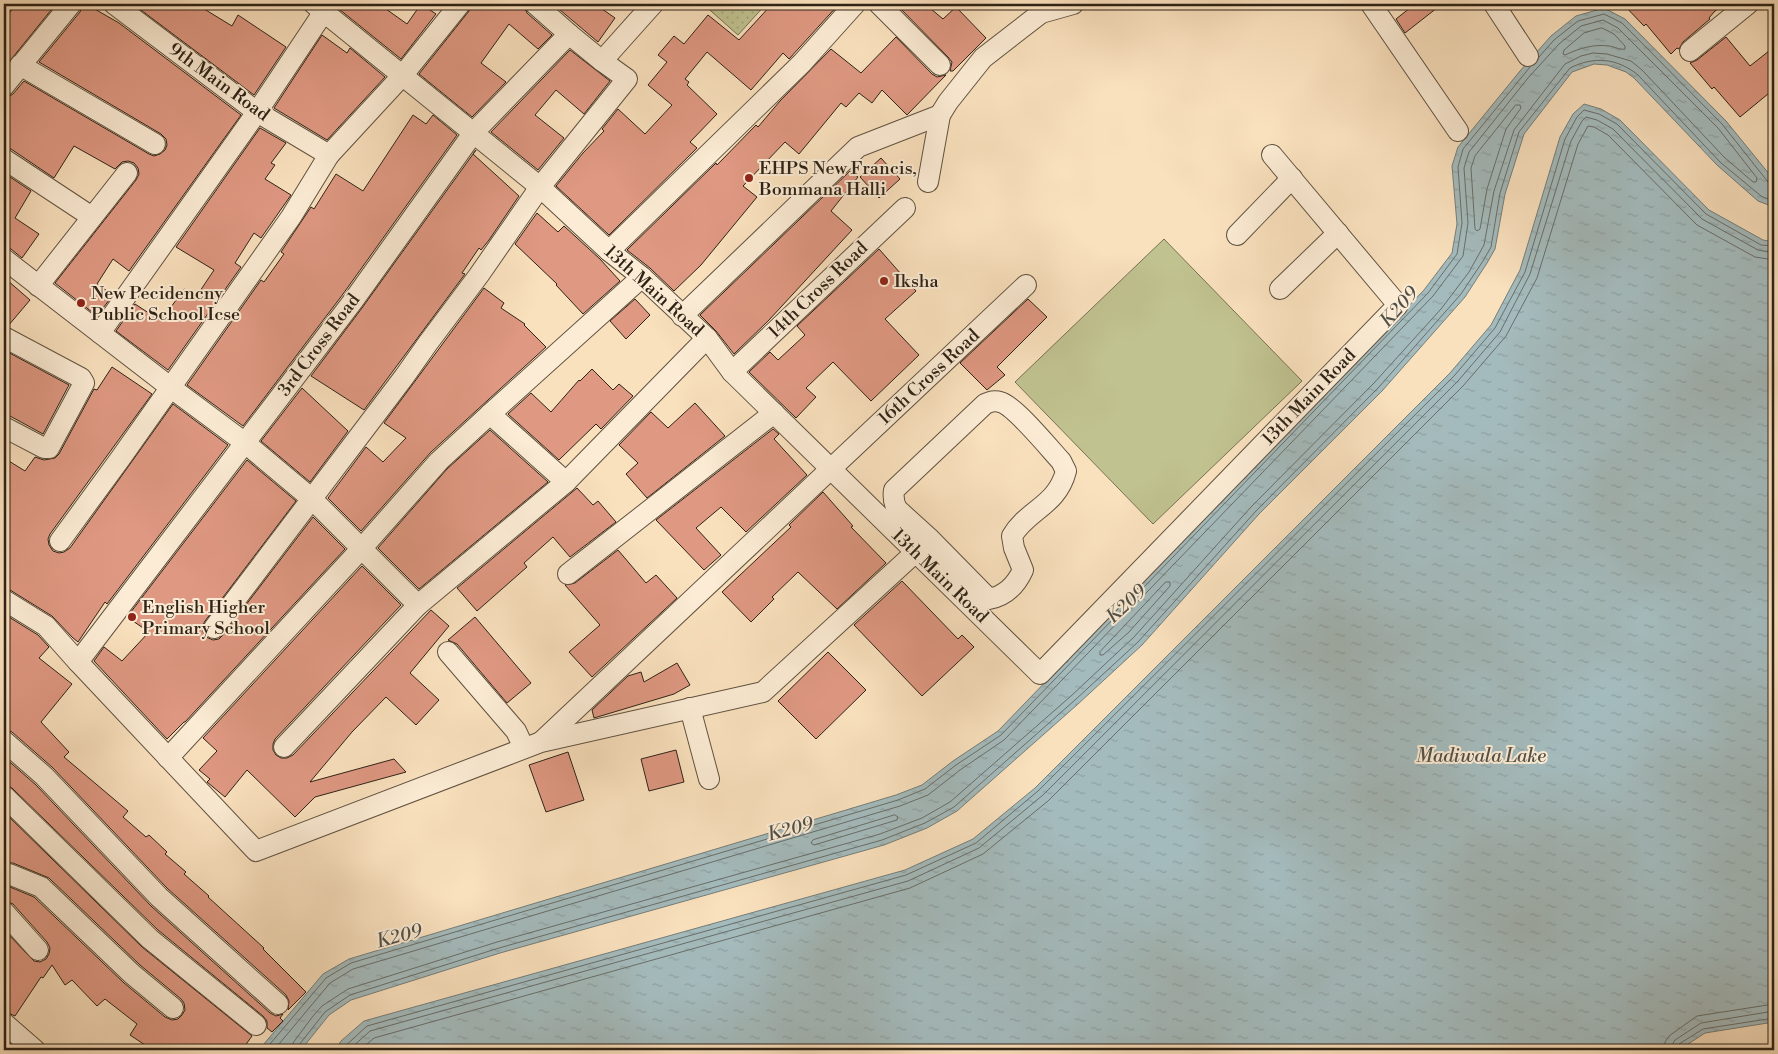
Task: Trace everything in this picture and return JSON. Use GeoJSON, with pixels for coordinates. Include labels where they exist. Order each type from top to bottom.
{"type":"FeatureCollection","features":[{"type":"Feature","properties":{"kind":"street"},"geometry":{"type":"LineString","coordinates":[[4,86],[70,4]]}},
{"type":"Feature","properties":{"kind":"street","name":"9th Main Road"},"geometry":{"type":"LineString","coordinates":[[114,4],[257,112],[329,155]]}},
{"type":"Feature","properties":{"kind":"street"},"geometry":{"type":"LineString","coordinates":[[60,541],[291,217],[329,155],[402,76],[460,4]]}},
{"type":"Feature","properties":{"kind":"street"},"geometry":{"type":"LineString","coordinates":[[214,628],[404,377],[479,275],[540,187],[627,79],[602,61],[535,4]]}},
{"type":"Feature","properties":{"kind":"street"},"geometry":{"type":"LineString","coordinates":[[602,61],[653,4]]}},
{"type":"Feature","properties":{"kind":"street"},"geometry":{"type":"LineString","coordinates":[[609,251],[802,63],[855,4]]}},
{"type":"Feature","properties":{"kind":"street"},"geometry":{"type":"LineString","coordinates":[[879,4],[940,65]]}},
{"type":"Feature","properties":{"kind":"street"},"geometry":{"type":"LineString","coordinates":[[928,182],[940,115],[982,58],[1041,13],[1073,4]]}},
{"type":"Feature","properties":{"kind":"street"},"geometry":{"type":"LineString","coordinates":[[1371,4],[1458,131]]}},
{"type":"Feature","properties":{"kind":"street"},"geometry":{"type":"LineString","coordinates":[[1494,4],[1528,56]]}},
{"type":"Feature","properties":{"kind":"street"},"geometry":{"type":"LineString","coordinates":[[1690,52],[1748,4]]}},
{"type":"Feature","properties":{"kind":"street"},"geometry":{"type":"LineString","coordinates":[[100,333],[257,112],[322,6]]}},
{"type":"Feature","properties":{"kind":"street","name":"13th Main Road"},"geometry":{"type":"LineString","coordinates":[[322,6],[402,76],[540,187],[609,251],[642,277],[706,338],[732,372],[831,469],[924,546],[1040,674],[1398,305],[1272,155]]}},
{"type":"Feature","properties":{"kind":"street","name":"3rd Cross Road"},"geometry":{"type":"LineString","coordinates":[[78,662],[353,301],[474,132],[569,34]]}},
{"type":"Feature","properties":{"kind":"street"},"geometry":{"type":"LineString","coordinates":[[20,65],[155,144]]}},
{"type":"Feature","properties":{"kind":"street"},"geometry":{"type":"LineString","coordinates":[[682,316],[858,147],[940,115]]}},
{"type":"Feature","properties":{"kind":"street"},"geometry":{"type":"LineString","coordinates":[[4,159],[92,217]]}},
{"type":"Feature","properties":{"kind":"street"},"geometry":{"type":"LineString","coordinates":[[38,286],[127,173]]}},
{"type":"Feature","properties":{"kind":"street"},"geometry":{"type":"LineString","coordinates":[[1237,235],[1292,178]]}},
{"type":"Feature","properties":{"kind":"street","name":"14th Cross Road"},"geometry":{"type":"LineString","coordinates":[[732,372],[905,208]]}},
{"type":"Feature","properties":{"kind":"street"},"geometry":{"type":"LineString","coordinates":[[1280,289],[1338,233]]}},
{"type":"Feature","properties":{"kind":"street"},"geometry":{"type":"LineString","coordinates":[[4,259],[170,388],[244,442],[312,499],[418,605]]}},
{"type":"Feature","properties":{"kind":"street"},"geometry":{"type":"LineString","coordinates":[[168,758],[362,548],[439,461],[642,277]]}},
{"type":"Feature","properties":{"kind":"street","name":"16th Cross Road"},"geometry":{"type":"LineString","coordinates":[[533,745],[831,469],[1026,284]]}},
{"type":"Feature","properties":{"kind":"street"},"geometry":{"type":"LineString","coordinates":[[4,337],[82,378],[84,383],[49,448],[44,448],[4,427]]}},
{"type":"Feature","properties":{"kind":"street"},"geometry":{"type":"LineString","coordinates":[[284,748],[418,605],[566,482],[706,338]]}},
{"type":"Feature","properties":{"kind":"street"},"geometry":{"type":"LineString","coordinates":[[992,401],[1001,402],[1012,408],[1061,461],[1066,471],[1060,485],[1046,504],[1017,528],[1012,536],[1014,548],[1023,570],[1018,581],[1000,597],[989,599],[924,546],[894,504],[894,490],[985,404],[992,401]]}},
{"type":"Feature","properties":{"kind":"street"},"geometry":{"type":"LineString","coordinates":[[568,574],[774,413]]}},
{"type":"Feature","properties":{"kind":"street"},"geometry":{"type":"LineString","coordinates":[[490,414],[566,482]]}},
{"type":"Feature","properties":{"kind":"street"},"geometry":{"type":"LineString","coordinates":[[4,600],[46,626],[256,852],[533,745],[763,692],[924,546]]}},
{"type":"Feature","properties":{"kind":"street"},"geometry":{"type":"LineString","coordinates":[[448,652],[516,731],[533,745]]}},
{"type":"Feature","properties":{"kind":"street"},"geometry":{"type":"LineString","coordinates":[[690,708],[709,779]]}},
{"type":"Feature","properties":{"kind":"street"},"geometry":{"type":"LineString","coordinates":[[4,741],[44,776],[159,897],[278,1004]]}},
{"type":"Feature","properties":{"kind":"street"},"geometry":{"type":"LineString","coordinates":[[4,796],[150,939],[256,1025]]}},
{"type":"Feature","properties":{"kind":"street"},"geometry":{"type":"LineString","coordinates":[[4,877],[9,874],[41,887],[132,974],[173,1008]]}},
{"type":"Feature","properties":{"kind":"street"},"geometry":{"type":"LineString","coordinates":[[4,912],[38,950]]}},
{"type":"Feature","properties":{"kind":"street"},"geometry":{"type":"LineString","coordinates":[[4,1023],[34,1050]]}},
{"type":"Feature","properties":{"kind":"green space"},"geometry":{"type":"Polygon","coordinates":[[[703,4],[766,4],[738,35],[703,4]]]}},
{"type":"Feature","properties":{"kind":"green space"},"geometry":{"type":"Polygon","coordinates":[[[1164,239],[1302,381],[1153,524],[1015,382],[1164,239]]]}},
{"type":"Feature","properties":{"kind":"water","name":"K209"},"geometry":{"type":"Polygon","coordinates":[[[1604,8],[1625,19],[1726,121],[1774,180],[1774,207],[1758,201],[1717,165],[1634,78],[1626,72],[1607,65],[1594,64],[1572,72],[1524,134],[1505,194],[1495,249],[1465,297],[1382,391],[1259,514],[1142,645],[957,811],[927,828],[884,845],[500,953],[351,1000],[329,1015],[301,1050],[255,1050],[263,1045],[323,974],[349,959],[896,795],[922,785],[953,761],[998,731],[1424,290],[1452,253],[1457,224],[1452,166],[1458,147],[1551,36],[1576,16],[1604,8]]]}},
{"type":"Feature","properties":{"kind":"water","name":"Madiwala Lake"},"geometry":{"type":"Polygon","coordinates":[[[1584,104],[1601,109],[1620,120],[1709,210],[1763,240],[1774,242],[1774,1022],[1705,1033],[1679,1050],[335,1050],[341,1041],[364,1021],[905,870],[973,839],[1035,788],[1450,373],[1491,325],[1520,270],[1560,137],[1573,114],[1584,104]]]}},
{"type":"Feature","properties":{"kind":"building"},"geometry":{"type":"Polygon","coordinates":[[[17,4],[56,4],[4,68],[4,19],[17,4]]]}},
{"type":"Feature","properties":{"kind":"building"},"geometry":{"type":"Polygon","coordinates":[[[83,4],[119,23],[241,115],[129,271],[113,259],[97,284],[113,295],[97,316],[55,283],[136,180],[139,174],[138,168],[134,163],[128,161],[122,162],[115,169],[74,146],[54,178],[11,149],[4,147],[4,99],[13,94],[24,81],[149,154],[154,156],[165,150],[167,145],[166,139],[161,134],[39,62],[80,12],[83,4]]]}},
{"type":"Feature","properties":{"kind":"building"},"geometry":{"type":"Polygon","coordinates":[[[133,4],[196,4],[232,26],[238,15],[286,47],[254,95],[133,4]]]}},
{"type":"Feature","properties":{"kind":"building"},"geometry":{"type":"Polygon","coordinates":[[[341,4],[379,4],[407,24],[421,4],[436,14],[401,59],[339,9],[341,4]]]}},
{"type":"Feature","properties":{"kind":"building"},"geometry":{"type":"Polygon","coordinates":[[[472,4],[523,4],[527,13],[552,35],[538,49],[509,24],[481,63],[506,82],[472,117],[419,74],[469,11],[472,4]]]}},
{"type":"Feature","properties":{"kind":"building"},"geometry":{"type":"Polygon","coordinates":[[[553,4],[595,4],[615,18],[598,42],[553,4]]]}},
{"type":"Feature","properties":{"kind":"building"},"geometry":{"type":"Polygon","coordinates":[[[772,4],[839,4],[789,59],[783,53],[751,90],[707,52],[685,79],[689,82],[687,85],[717,114],[690,142],[697,148],[609,235],[556,186],[604,131],[602,129],[618,109],[645,134],[672,105],[648,85],[667,62],[658,55],[674,36],[684,44],[708,15],[739,40],[772,4]]]}},
{"type":"Feature","properties":{"kind":"building"},"geometry":{"type":"Polygon","coordinates":[[[896,4],[925,4],[943,19],[956,7],[986,38],[953,71],[950,71],[952,62],[948,57],[896,4]]]}},
{"type":"Feature","properties":{"kind":"building"},"geometry":{"type":"Polygon","coordinates":[[[1415,4],[1442,4],[1405,33],[1396,19],[1415,4]]]}},
{"type":"Feature","properties":{"kind":"building"},"geometry":{"type":"Polygon","coordinates":[[[1623,4],[1724,4],[1683,42],[1679,49],[1677,48],[1671,54],[1646,24],[1644,26],[1623,4]]]}},
{"type":"Feature","properties":{"kind":"building"},"geometry":{"type":"Polygon","coordinates":[[[322,35],[347,53],[350,48],[385,77],[327,140],[274,108],[322,35]]]}},
{"type":"Feature","properties":{"kind":"building"},"geometry":{"type":"Polygon","coordinates":[[[896,37],[932,74],[937,77],[946,75],[907,115],[882,90],[872,103],[859,93],[846,107],[841,103],[799,154],[785,142],[743,186],[757,197],[701,265],[674,291],[650,268],[627,250],[716,163],[717,165],[756,125],[758,127],[780,101],[831,49],[861,73],[896,37]]]}},
{"type":"Feature","properties":{"kind":"building"},"geometry":{"type":"Polygon","coordinates":[[[1726,37],[1750,66],[1774,47],[1774,89],[1740,117],[1714,87],[1712,89],[1690,63],[1697,60],[1726,37]]]}},
{"type":"Feature","properties":{"kind":"building"},"geometry":{"type":"Polygon","coordinates":[[[570,50],[610,81],[584,114],[556,90],[535,115],[564,138],[538,170],[491,132],[570,50]]]}},
{"type":"Feature","properties":{"kind":"building"},"geometry":{"type":"Polygon","coordinates":[[[413,115],[426,124],[433,115],[457,135],[343,294],[243,426],[187,385],[261,280],[264,282],[284,254],[281,252],[311,207],[314,209],[336,174],[363,191],[413,115]]]}},
{"type":"Feature","properties":{"kind":"building"},"geometry":{"type":"Polygon","coordinates":[[[260,128],[286,143],[271,163],[275,165],[265,179],[291,195],[261,238],[254,233],[235,263],[241,267],[168,370],[116,331],[135,304],[161,321],[184,289],[196,297],[214,270],[176,247],[260,128]]]}},
{"type":"Feature","properties":{"kind":"building"},"geometry":{"type":"Polygon","coordinates":[[[473,154],[519,196],[489,240],[481,250],[479,248],[462,273],[465,274],[364,410],[311,376],[473,154]]]}},
{"type":"Feature","properties":{"kind":"building"},"geometry":{"type":"Polygon","coordinates":[[[881,158],[900,179],[879,198],[860,177],[881,158]]]}},
{"type":"Feature","properties":{"kind":"building"},"geometry":{"type":"Polygon","coordinates":[[[850,171],[858,177],[831,211],[852,230],[769,320],[734,354],[716,331],[700,315],[850,171]]]}},
{"type":"Feature","properties":{"kind":"building"},"geometry":{"type":"Polygon","coordinates":[[[4,173],[31,191],[15,218],[39,234],[22,258],[11,249],[4,247],[4,173]]]}},
{"type":"Feature","properties":{"kind":"building"},"geometry":{"type":"Polygon","coordinates":[[[537,213],[558,232],[564,226],[600,259],[620,281],[583,314],[557,284],[515,244],[537,213]]]}},
{"type":"Feature","properties":{"kind":"building"},"geometry":{"type":"Polygon","coordinates":[[[879,249],[916,291],[885,319],[919,355],[871,401],[833,362],[806,388],[816,397],[796,418],[749,372],[770,352],[778,360],[805,335],[797,326],[879,249]]]}},
{"type":"Feature","properties":{"kind":"building"},"geometry":{"type":"Polygon","coordinates":[[[4,274],[9,278],[7,280],[30,300],[8,326],[4,325],[4,274]]]}},
{"type":"Feature","properties":{"kind":"building"},"geometry":{"type":"Polygon","coordinates":[[[484,288],[504,303],[501,308],[525,324],[546,347],[431,452],[361,531],[328,498],[366,447],[383,462],[406,438],[384,423],[484,288]]]}},
{"type":"Feature","properties":{"kind":"building"},"geometry":{"type":"Polygon","coordinates":[[[635,299],[650,315],[626,339],[610,321],[635,299]]]}},
{"type":"Feature","properties":{"kind":"building"},"geometry":{"type":"Polygon","coordinates":[[[1028,299],[1047,317],[997,367],[1005,375],[987,390],[960,363],[1028,299]]]}},
{"type":"Feature","properties":{"kind":"building"},"geometry":{"type":"Polygon","coordinates":[[[4,350],[69,385],[43,434],[10,416],[4,415],[4,350]]]}},
{"type":"Feature","properties":{"kind":"building"},"geometry":{"type":"Polygon","coordinates":[[[112,367],[152,394],[50,534],[48,539],[49,545],[53,551],[59,553],[70,548],[173,404],[228,445],[107,604],[105,602],[78,642],[52,616],[4,588],[4,458],[25,471],[35,457],[44,460],[55,458],[59,454],[94,389],[97,390],[112,367]]]}},
{"type":"Feature","properties":{"kind":"building"},"geometry":{"type":"Polygon","coordinates":[[[592,369],[613,390],[619,384],[633,396],[601,429],[596,424],[559,460],[508,414],[531,393],[551,412],[579,380],[592,369]]]}},
{"type":"Feature","properties":{"kind":"building"},"geometry":{"type":"Polygon","coordinates":[[[302,388],[348,431],[310,482],[261,441],[302,388]]]}},
{"type":"Feature","properties":{"kind":"building"},"geometry":{"type":"Polygon","coordinates":[[[695,403],[725,436],[647,498],[626,474],[638,463],[619,445],[651,412],[668,428],[695,403]]]}},
{"type":"Feature","properties":{"kind":"building"},"geometry":{"type":"Polygon","coordinates":[[[773,429],[779,434],[774,439],[807,475],[746,532],[721,507],[696,528],[721,555],[704,570],[656,520],[773,429]]]}},
{"type":"Feature","properties":{"kind":"building"},"geometry":{"type":"Polygon","coordinates":[[[490,430],[548,482],[419,589],[378,548],[447,469],[490,430]]]}},
{"type":"Feature","properties":{"kind":"building"},"geometry":{"type":"Polygon","coordinates":[[[247,460],[296,501],[205,621],[202,627],[206,637],[213,640],[219,639],[223,635],[313,517],[345,549],[185,722],[167,739],[94,661],[104,647],[122,661],[149,632],[127,617],[247,460]]]}},
{"type":"Feature","properties":{"kind":"building"},"geometry":{"type":"Polygon","coordinates":[[[577,488],[593,505],[598,501],[616,522],[570,557],[553,537],[524,563],[527,567],[477,611],[457,588],[577,488]]]}},
{"type":"Feature","properties":{"kind":"building"},"geometry":{"type":"Polygon","coordinates":[[[823,492],[853,526],[851,527],[886,563],[837,609],[798,572],[772,597],[774,599],[751,622],[722,592],[791,527],[789,525],[823,492]]]}},
{"type":"Feature","properties":{"kind":"building"},"geometry":{"type":"Polygon","coordinates":[[[618,550],[646,583],[656,575],[677,598],[592,677],[569,652],[600,625],[565,585],[575,583],[618,550]]]}},
{"type":"Feature","properties":{"kind":"building"},"geometry":{"type":"Polygon","coordinates":[[[362,566],[401,605],[275,739],[273,750],[281,758],[293,755],[431,610],[449,626],[410,673],[439,700],[416,725],[386,697],[352,732],[310,782],[394,759],[406,772],[315,797],[295,817],[247,770],[225,797],[207,782],[210,779],[199,770],[217,751],[203,738],[362,566]]]}},
{"type":"Feature","properties":{"kind":"building"},"geometry":{"type":"Polygon","coordinates":[[[902,581],[958,639],[962,635],[974,647],[922,696],[854,625],[902,581]]]}},
{"type":"Feature","properties":{"kind":"building"},"geometry":{"type":"Polygon","coordinates":[[[4,614],[38,635],[49,647],[39,658],[72,684],[41,722],[69,752],[64,757],[128,811],[123,817],[146,837],[149,835],[167,852],[165,854],[186,872],[184,874],[264,948],[306,992],[288,1010],[289,1001],[286,995],[167,888],[52,767],[12,732],[4,729],[4,614]]]}},
{"type":"Feature","properties":{"kind":"building"},"geometry":{"type":"Polygon","coordinates":[[[475,617],[531,683],[507,703],[457,644],[448,640],[475,617]]]}},
{"type":"Feature","properties":{"kind":"building"},"geometry":{"type":"Polygon","coordinates":[[[828,652],[866,690],[816,739],[778,701],[828,652]]]}},
{"type":"Feature","properties":{"kind":"building"},"geometry":{"type":"Polygon","coordinates":[[[677,663],[690,685],[674,694],[594,718],[592,710],[628,676],[641,672],[644,682],[677,663]]]}},
{"type":"Feature","properties":{"kind":"building"},"geometry":{"type":"Polygon","coordinates":[[[676,750],[684,782],[649,791],[641,759],[676,750]]]}},
{"type":"Feature","properties":{"kind":"building"},"geometry":{"type":"Polygon","coordinates":[[[568,752],[584,800],[546,812],[529,765],[568,752]]]}},
{"type":"Feature","properties":{"kind":"building"},"geometry":{"type":"Polygon","coordinates":[[[4,757],[36,785],[151,906],[270,1013],[276,1016],[283,1014],[280,1018],[283,1021],[272,1032],[267,1028],[267,1021],[263,1016],[158,930],[12,788],[4,784],[4,757]]]}},
{"type":"Feature","properties":{"kind":"building"},"geometry":{"type":"Polygon","coordinates":[[[4,812],[142,947],[252,1036],[242,1050],[166,1050],[154,1045],[151,1049],[130,1035],[137,1024],[105,999],[97,1006],[72,980],[65,985],[52,965],[43,978],[41,977],[15,1016],[4,1011],[4,930],[34,961],[40,962],[46,959],[50,948],[47,942],[13,904],[4,900],[4,889],[10,887],[34,897],[124,983],[165,1017],[172,1020],[178,1019],[185,1010],[181,999],[140,965],[49,878],[13,863],[4,863],[4,812]]]}},
{"type":"Feature","properties":{"kind":"place","name":"EHPS New Francis, Bommana Halli"},"geometry":{"type":"Point","coordinates":[749,178]}},
{"type":"Feature","properties":{"kind":"place","name":"Iksha"},"geometry":{"type":"Point","coordinates":[884,281]}},
{"type":"Feature","properties":{"kind":"place","name":"New Pecidencny Public School Icse"},"geometry":{"type":"Point","coordinates":[81,303]}},
{"type":"Feature","properties":{"kind":"place","name":"English Higher Primary School"},"geometry":{"type":"Point","coordinates":[132,617]}}]}
